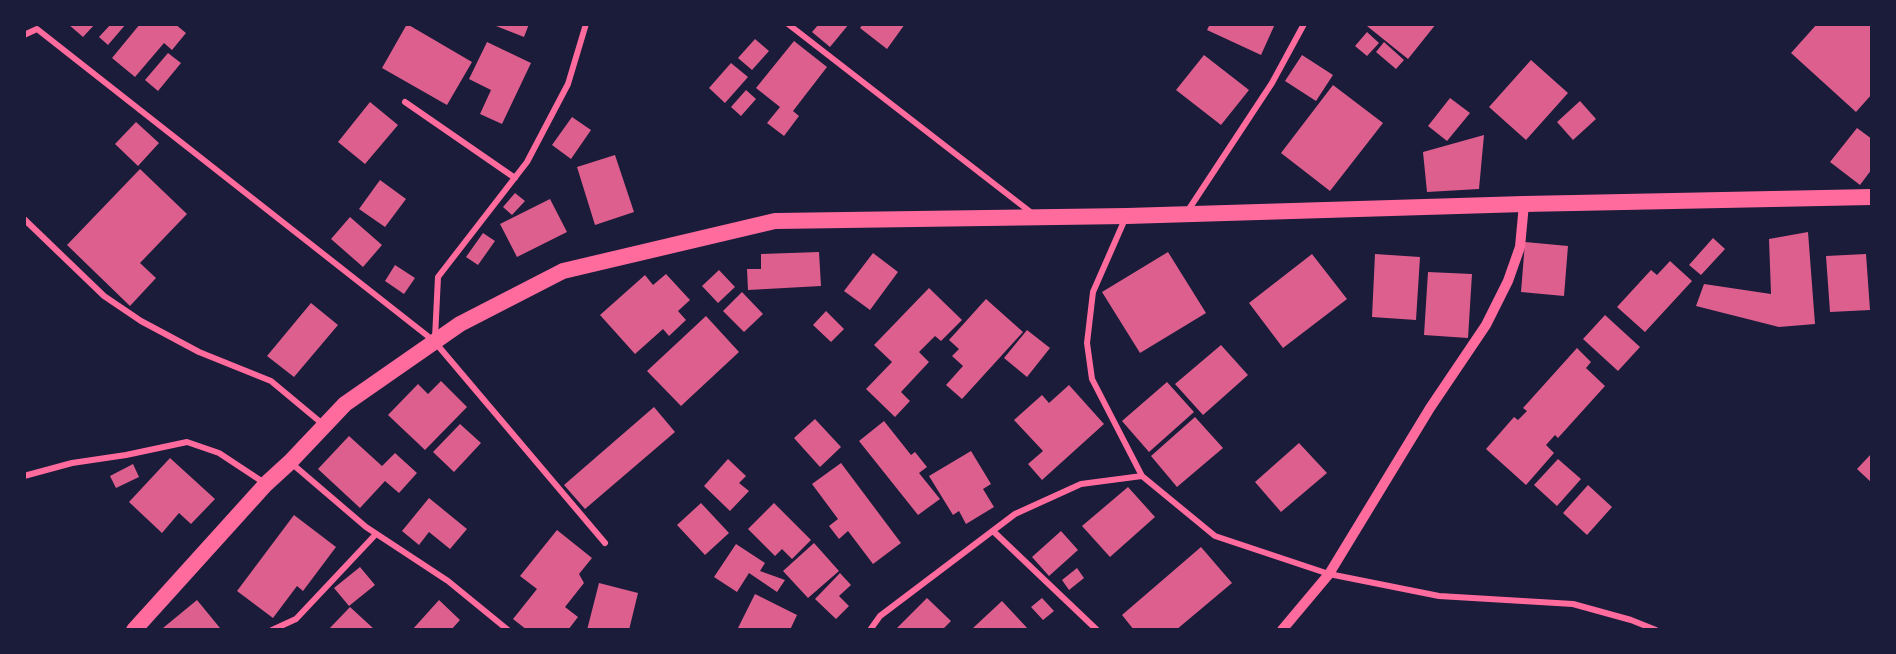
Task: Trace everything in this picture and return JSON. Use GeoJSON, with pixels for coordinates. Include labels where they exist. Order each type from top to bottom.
{"type":"FeatureCollection","features":[{"type":"Feature","properties":{"kind":"highway"},"geometry":{"type":"LineString","coordinates":[[134,630],[266,484],[345,405],[460,324],[563,271],[775,221],[1186,215],[1524,204],[1872,197]]}},
{"type":"Feature","properties":{"kind":"street"},"geometry":{"type":"LineString","coordinates":[[435,341],[438,277],[527,162],[568,84],[586,24]]}},
{"type":"Feature","properties":{"kind":"street"},"geometry":{"type":"LineString","coordinates":[[788,24],[1039,218]]}},
{"type":"Feature","properties":{"kind":"street"},"geometry":{"type":"LineString","coordinates":[[1186,215],[1272,82],[1304,24]]}},
{"type":"Feature","properties":{"kind":"street"},"geometry":{"type":"LineString","coordinates":[[24,35],[38,27],[435,341],[605,543]]}},
{"type":"Feature","properties":{"kind":"street"},"geometry":{"type":"LineString","coordinates":[[405,102],[515,178]]}},
{"type":"Feature","properties":{"kind":"street"},"geometry":{"type":"LineString","coordinates":[[1282,630],[1329,574],[1430,408],[1486,325],[1508,281],[1520,247],[1524,204]]}},
{"type":"Feature","properties":{"kind":"street"},"geometry":{"type":"LineString","coordinates":[[1127,216],[1093,292],[1087,343],[1092,380],[1142,476],[1215,536],[1329,574],[1439,596],[1573,604],[1631,620],[1656,630]]}},
{"type":"Feature","properties":{"kind":"street"},"geometry":{"type":"LineString","coordinates":[[24,219],[104,296],[141,321],[199,352],[271,381],[325,426]]}},
{"type":"Feature","properties":{"kind":"street"},"geometry":{"type":"LineString","coordinates":[[24,476],[72,463],[126,455],[187,442],[219,453],[266,484]]}},
{"type":"Feature","properties":{"kind":"street"},"geometry":{"type":"LineString","coordinates":[[290,462],[376,534],[448,581],[508,630]]}},
{"type":"Feature","properties":{"kind":"street"},"geometry":{"type":"LineString","coordinates":[[870,630],[880,616],[1015,514],[1082,484],[1142,476]]}},
{"type":"Feature","properties":{"kind":"street"},"geometry":{"type":"LineString","coordinates":[[993,531],[1097,630]]}},
{"type":"Feature","properties":{"kind":"street"},"geometry":{"type":"LineString","coordinates":[[272,630],[296,619],[376,534]]}},
{"type":"Feature","properties":{"kind":"building"},"geometry":{"type":"Polygon","coordinates":[[[68,24],[95,24],[83,37],[68,24]]]}},
{"type":"Feature","properties":{"kind":"building"},"geometry":{"type":"Polygon","coordinates":[[[111,24],[126,24],[108,45],[99,37],[111,24]]]}},
{"type":"Feature","properties":{"kind":"building"},"geometry":{"type":"Polygon","coordinates":[[[140,24],[175,24],[186,33],[172,50],[164,43],[135,77],[112,58],[140,24]]]}},
{"type":"Feature","properties":{"kind":"building"},"geometry":{"type":"Polygon","coordinates":[[[407,24],[472,62],[447,105],[382,68],[407,24]]]}},
{"type":"Feature","properties":{"kind":"building"},"geometry":{"type":"Polygon","coordinates":[[[491,24],[529,24],[524,37],[491,24]]]}},
{"type":"Feature","properties":{"kind":"building"},"geometry":{"type":"Polygon","coordinates":[[[819,24],[849,24],[830,47],[812,32],[819,24]]]}},
{"type":"Feature","properties":{"kind":"building"},"geometry":{"type":"Polygon","coordinates":[[[863,24],[905,24],[887,49],[860,28],[863,24]]]}},
{"type":"Feature","properties":{"kind":"building"},"geometry":{"type":"Polygon","coordinates":[[[1210,24],[1275,24],[1261,55],[1207,30],[1210,24]]]}},
{"type":"Feature","properties":{"kind":"building"},"geometry":{"type":"Polygon","coordinates":[[[1368,24],[1436,24],[1408,59],[1367,26],[1368,24]]]}},
{"type":"Feature","properties":{"kind":"building"},"geometry":{"type":"Polygon","coordinates":[[[1817,24],[1872,24],[1872,94],[1856,112],[1791,53],[1817,24]]]}},
{"type":"Feature","properties":{"kind":"building"},"geometry":{"type":"Polygon","coordinates":[[[1367,32],[1379,43],[1367,56],[1355,46],[1367,32]]]}},
{"type":"Feature","properties":{"kind":"building"},"geometry":{"type":"Polygon","coordinates":[[[755,39],[769,51],[752,70],[738,58],[755,39]]]}},
{"type":"Feature","properties":{"kind":"building"},"geometry":{"type":"Polygon","coordinates":[[[794,41],[827,67],[793,111],[799,116],[784,136],[767,123],[780,107],[756,88],[794,41]]]}},
{"type":"Feature","properties":{"kind":"building"},"geometry":{"type":"Polygon","coordinates":[[[487,42],[531,63],[502,124],[480,114],[491,90],[469,79],[487,42]]]}},
{"type":"Feature","properties":{"kind":"building"},"geometry":{"type":"Polygon","coordinates":[[[1384,42],[1404,60],[1396,69],[1376,52],[1384,42]]]}},
{"type":"Feature","properties":{"kind":"building"},"geometry":{"type":"Polygon","coordinates":[[[168,53],[181,63],[158,91],[145,80],[168,53]]]}},
{"type":"Feature","properties":{"kind":"building"},"geometry":{"type":"Polygon","coordinates":[[[1204,55],[1249,90],[1221,125],[1176,90],[1204,55]]]}},
{"type":"Feature","properties":{"kind":"building"},"geometry":{"type":"Polygon","coordinates":[[[1302,55],[1333,75],[1316,101],[1285,81],[1302,55]]]}},
{"type":"Feature","properties":{"kind":"building"},"geometry":{"type":"Polygon","coordinates":[[[1531,60],[1568,93],[1526,140],[1489,107],[1531,60]]]}},
{"type":"Feature","properties":{"kind":"building"},"geometry":{"type":"Polygon","coordinates":[[[731,63],[748,77],[725,103],[709,88],[731,63]]]}},
{"type":"Feature","properties":{"kind":"building"},"geometry":{"type":"Polygon","coordinates":[[[1333,85],[1383,123],[1330,191],[1281,153],[1333,85]]]}},
{"type":"Feature","properties":{"kind":"building"},"geometry":{"type":"Polygon","coordinates":[[[746,90],[756,99],[741,116],[731,107],[746,90]]]}},
{"type":"Feature","properties":{"kind":"building"},"geometry":{"type":"Polygon","coordinates":[[[1450,98],[1470,113],[1447,141],[1428,126],[1450,98]]]}},
{"type":"Feature","properties":{"kind":"building"},"geometry":{"type":"Polygon","coordinates":[[[1580,101],[1596,119],[1573,140],[1557,122],[1580,101]]]}},
{"type":"Feature","properties":{"kind":"building"},"geometry":{"type":"Polygon","coordinates":[[[370,102],[398,125],[365,164],[338,142],[370,102]]]}},
{"type":"Feature","properties":{"kind":"building"},"geometry":{"type":"Polygon","coordinates":[[[572,117],[591,130],[571,159],[552,145],[572,117]]]}},
{"type":"Feature","properties":{"kind":"building"},"geometry":{"type":"Polygon","coordinates":[[[136,122],[159,143],[138,166],[115,144],[136,122]]]}},
{"type":"Feature","properties":{"kind":"building"},"geometry":{"type":"Polygon","coordinates":[[[1857,128],[1872,139],[1872,169],[1860,185],[1830,162],[1857,128]]]}},
{"type":"Feature","properties":{"kind":"building"},"geometry":{"type":"Polygon","coordinates":[[[1484,135],[1479,189],[1427,192],[1423,152],[1484,135]]]}},
{"type":"Feature","properties":{"kind":"building"},"geometry":{"type":"Polygon","coordinates":[[[615,155],[634,212],[595,225],[577,167],[615,155]]]}},
{"type":"Feature","properties":{"kind":"building"},"geometry":{"type":"Polygon","coordinates":[[[140,169],[187,214],[140,263],[156,278],[130,306],[67,245],[140,169]]]}},
{"type":"Feature","properties":{"kind":"building"},"geometry":{"type":"Polygon","coordinates":[[[380,180],[406,199],[385,227],[359,209],[380,180]]]}},
{"type":"Feature","properties":{"kind":"building"},"geometry":{"type":"Polygon","coordinates":[[[515,193],[525,201],[512,215],[503,207],[515,193]]]}},
{"type":"Feature","properties":{"kind":"building"},"geometry":{"type":"Polygon","coordinates":[[[550,199],[567,232],[517,257],[500,224],[550,199]]]}},
{"type":"Feature","properties":{"kind":"building"},"geometry":{"type":"Polygon","coordinates":[[[350,217],[382,245],[363,267],[331,239],[350,217]]]}},
{"type":"Feature","properties":{"kind":"building"},"geometry":{"type":"Polygon","coordinates":[[[1808,232],[1815,324],[1779,327],[1696,306],[1704,284],[1771,294],[1769,239],[1808,232]]]}},
{"type":"Feature","properties":{"kind":"building"},"geometry":{"type":"Polygon","coordinates":[[[483,233],[495,241],[478,265],[466,257],[483,233]]]}},
{"type":"Feature","properties":{"kind":"building"},"geometry":{"type":"Polygon","coordinates":[[[1713,238],[1725,249],[1701,275],[1689,265],[1713,238]]]}},
{"type":"Feature","properties":{"kind":"building"},"geometry":{"type":"Polygon","coordinates":[[[1525,242],[1568,246],[1564,296],[1521,292],[1525,242]]]}},
{"type":"Feature","properties":{"kind":"building"},"geometry":{"type":"Polygon","coordinates":[[[819,252],[821,286],[748,290],[747,269],[761,269],[761,254],[819,252]]]}},
{"type":"Feature","properties":{"kind":"building"},"geometry":{"type":"Polygon","coordinates":[[[1168,252],[1206,313],[1140,353],[1102,292],[1168,252]]]}},
{"type":"Feature","properties":{"kind":"building"},"geometry":{"type":"Polygon","coordinates":[[[873,253],[898,272],[870,310],[844,291],[873,253]]]}},
{"type":"Feature","properties":{"kind":"building"},"geometry":{"type":"Polygon","coordinates":[[[1312,254],[1347,299],[1283,348],[1249,303],[1312,254]]]}},
{"type":"Feature","properties":{"kind":"building"},"geometry":{"type":"Polygon","coordinates":[[[1375,254],[1420,257],[1416,320],[1372,317],[1375,254]]]}},
{"type":"Feature","properties":{"kind":"building"},"geometry":{"type":"Polygon","coordinates":[[[1866,254],[1870,310],[1830,312],[1826,256],[1866,254]]]}},
{"type":"Feature","properties":{"kind":"building"},"geometry":{"type":"Polygon","coordinates":[[[1670,261],[1692,281],[1645,332],[1617,307],[1651,270],[1657,275],[1670,261]]]}},
{"type":"Feature","properties":{"kind":"building"},"geometry":{"type":"Polygon","coordinates":[[[395,265],[415,278],[404,294],[385,281],[395,265]]]}},
{"type":"Feature","properties":{"kind":"building"},"geometry":{"type":"Polygon","coordinates":[[[719,270],[735,287],[718,303],[702,286],[719,270]]]}},
{"type":"Feature","properties":{"kind":"building"},"geometry":{"type":"Polygon","coordinates":[[[1428,272],[1472,274],[1468,338],[1424,335],[1428,272]]]}},
{"type":"Feature","properties":{"kind":"building"},"geometry":{"type":"Polygon","coordinates":[[[666,274],[690,300],[678,311],[686,320],[669,336],[663,329],[635,354],[600,315],[645,275],[653,285],[666,274]]]}},
{"type":"Feature","properties":{"kind":"building"},"geometry":{"type":"Polygon","coordinates":[[[929,288],[962,320],[941,341],[935,336],[919,352],[929,362],[901,392],[910,401],[895,417],[866,389],[892,362],[874,345],[929,288]]]}},
{"type":"Feature","properties":{"kind":"building"},"geometry":{"type":"Polygon","coordinates":[[[742,292],[763,314],[744,332],[723,311],[742,292]]]}},
{"type":"Feature","properties":{"kind":"building"},"geometry":{"type":"Polygon","coordinates":[[[986,299],[1023,332],[962,399],[946,385],[963,366],[952,356],[959,349],[949,340],[986,299]]]}},
{"type":"Feature","properties":{"kind":"building"},"geometry":{"type":"Polygon","coordinates":[[[311,303],[338,325],[294,377],[267,356],[311,303]]]}},
{"type":"Feature","properties":{"kind":"building"},"geometry":{"type":"Polygon","coordinates":[[[826,311],[844,329],[831,342],[813,325],[826,311]]]}},
{"type":"Feature","properties":{"kind":"building"},"geometry":{"type":"Polygon","coordinates":[[[1605,315],[1640,347],[1618,371],[1583,339],[1605,315]]]}},
{"type":"Feature","properties":{"kind":"building"},"geometry":{"type":"Polygon","coordinates":[[[706,316],[739,352],[681,406],[647,371],[706,316]]]}},
{"type":"Feature","properties":{"kind":"building"},"geometry":{"type":"Polygon","coordinates":[[[1027,330],[1050,348],[1027,377],[1004,358],[1027,330]]]}},
{"type":"Feature","properties":{"kind":"building"},"geometry":{"type":"Polygon","coordinates":[[[1221,345],[1248,375],[1203,415],[1175,384],[1221,345]]]}},
{"type":"Feature","properties":{"kind":"building"},"geometry":{"type":"Polygon","coordinates":[[[1577,348],[1591,362],[1586,368],[1605,386],[1558,438],[1555,435],[1546,445],[1554,453],[1526,485],[1486,449],[1514,417],[1518,420],[1527,411],[1523,408],[1577,348]]]}},
{"type":"Feature","properties":{"kind":"building"},"geometry":{"type":"Polygon","coordinates":[[[441,381],[467,407],[425,450],[388,415],[418,384],[428,394],[441,381]]]}},
{"type":"Feature","properties":{"kind":"building"},"geometry":{"type":"Polygon","coordinates":[[[1167,382],[1194,412],[1149,452],[1122,421],[1167,382]]]}},
{"type":"Feature","properties":{"kind":"building"},"geometry":{"type":"Polygon","coordinates":[[[1069,385],[1104,424],[1042,480],[1028,464],[1043,451],[1014,420],[1042,395],[1049,403],[1069,385]]]}},
{"type":"Feature","properties":{"kind":"building"},"geometry":{"type":"Polygon","coordinates":[[[654,407],[675,432],[585,509],[564,485],[654,407]]]}},
{"type":"Feature","properties":{"kind":"building"},"geometry":{"type":"Polygon","coordinates":[[[1195,417],[1223,448],[1177,487],[1151,456],[1195,417]]]}},
{"type":"Feature","properties":{"kind":"building"},"geometry":{"type":"Polygon","coordinates":[[[815,419],[841,447],[820,467],[794,438],[815,419]]]}},
{"type":"Feature","properties":{"kind":"building"},"geometry":{"type":"Polygon","coordinates":[[[884,421],[911,455],[915,452],[927,467],[919,473],[940,499],[918,515],[859,441],[884,421]]]}},
{"type":"Feature","properties":{"kind":"building"},"geometry":{"type":"Polygon","coordinates":[[[460,424],[481,443],[454,472],[433,452],[460,424]]]}},
{"type":"Feature","properties":{"kind":"building"},"geometry":{"type":"Polygon","coordinates":[[[349,436],[382,466],[395,453],[417,473],[399,493],[385,481],[360,508],[318,469],[349,436]]]}},
{"type":"Feature","properties":{"kind":"building"},"geometry":{"type":"Polygon","coordinates":[[[1299,443],[1327,473],[1281,512],[1255,482],[1299,443]]]}},
{"type":"Feature","properties":{"kind":"building"},"geometry":{"type":"Polygon","coordinates":[[[971,451],[991,484],[983,489],[994,507],[966,524],[959,511],[953,515],[929,476],[971,451]]]}},
{"type":"Feature","properties":{"kind":"building"},"geometry":{"type":"Polygon","coordinates":[[[1872,453],[1872,483],[1857,469],[1872,453]]]}},
{"type":"Feature","properties":{"kind":"building"},"geometry":{"type":"Polygon","coordinates":[[[170,458],[215,499],[191,524],[179,513],[162,533],[129,502],[170,458]]]}},
{"type":"Feature","properties":{"kind":"building"},"geometry":{"type":"Polygon","coordinates":[[[728,459],[746,476],[739,483],[749,491],[730,511],[704,486],[728,459]]]}},
{"type":"Feature","properties":{"kind":"building"},"geometry":{"type":"Polygon","coordinates":[[[1558,459],[1581,479],[1557,506],[1534,485],[1558,459]]]}},
{"type":"Feature","properties":{"kind":"building"},"geometry":{"type":"Polygon","coordinates":[[[841,463],[901,543],[873,564],[848,531],[839,539],[829,526],[838,519],[812,484],[841,463]]]}},
{"type":"Feature","properties":{"kind":"building"},"geometry":{"type":"Polygon","coordinates":[[[133,464],[139,477],[116,488],[110,476],[133,464]]]}},
{"type":"Feature","properties":{"kind":"building"},"geometry":{"type":"Polygon","coordinates":[[[1588,485],[1612,507],[1587,535],[1563,513],[1588,485]]]}},
{"type":"Feature","properties":{"kind":"building"},"geometry":{"type":"Polygon","coordinates":[[[1128,487],[1155,517],[1110,557],[1082,526],[1128,487]]]}},
{"type":"Feature","properties":{"kind":"building"},"geometry":{"type":"Polygon","coordinates":[[[429,498],[467,529],[450,549],[429,532],[419,545],[402,531],[429,498]]]}},
{"type":"Feature","properties":{"kind":"building"},"geometry":{"type":"Polygon","coordinates":[[[701,503],[729,533],[705,555],[677,525],[701,503]]]}},
{"type":"Feature","properties":{"kind":"building"},"geometry":{"type":"Polygon","coordinates":[[[774,503],[811,540],[792,559],[782,549],[775,556],[748,529],[774,503]]]}},
{"type":"Feature","properties":{"kind":"building"},"geometry":{"type":"Polygon","coordinates":[[[294,515],[336,547],[303,591],[297,586],[273,618],[237,591],[294,515]]]}},
{"type":"Feature","properties":{"kind":"building"},"geometry":{"type":"Polygon","coordinates":[[[557,530],[592,558],[579,574],[584,583],[565,607],[578,617],[568,630],[527,630],[513,619],[537,589],[520,576],[557,530]]]}},
{"type":"Feature","properties":{"kind":"building"},"geometry":{"type":"Polygon","coordinates":[[[1061,531],[1078,550],[1049,576],[1032,557],[1061,531]]]}},
{"type":"Feature","properties":{"kind":"building"},"geometry":{"type":"Polygon","coordinates":[[[814,543],[839,571],[808,598],[783,571],[814,543]]]}},
{"type":"Feature","properties":{"kind":"building"},"geometry":{"type":"Polygon","coordinates":[[[736,544],[765,563],[760,571],[785,580],[777,592],[749,573],[737,592],[714,577],[736,544]]]}},
{"type":"Feature","properties":{"kind":"building"},"geometry":{"type":"Polygon","coordinates":[[[1201,547],[1232,583],[1176,630],[1134,630],[1122,615],[1201,547]]]}},
{"type":"Feature","properties":{"kind":"building"},"geometry":{"type":"Polygon","coordinates":[[[360,567],[375,585],[349,606],[334,588],[360,567]]]}},
{"type":"Feature","properties":{"kind":"building"},"geometry":{"type":"Polygon","coordinates":[[[1077,568],[1084,578],[1069,590],[1062,580],[1077,568]]]}},
{"type":"Feature","properties":{"kind":"building"},"geometry":{"type":"Polygon","coordinates":[[[840,573],[851,585],[839,596],[849,606],[836,619],[815,599],[840,573]]]}},
{"type":"Feature","properties":{"kind":"building"},"geometry":{"type":"Polygon","coordinates":[[[599,583],[638,593],[629,630],[587,630],[599,583]]]}},
{"type":"Feature","properties":{"kind":"building"},"geometry":{"type":"Polygon","coordinates":[[[755,594],[797,615],[790,630],[737,630],[755,594]]]}},
{"type":"Feature","properties":{"kind":"building"},"geometry":{"type":"Polygon","coordinates":[[[927,598],[951,621],[942,630],[895,630],[927,598]]]}},
{"type":"Feature","properties":{"kind":"building"},"geometry":{"type":"Polygon","coordinates":[[[1042,598],[1054,611],[1043,620],[1031,607],[1042,598]]]}},
{"type":"Feature","properties":{"kind":"building"},"geometry":{"type":"Polygon","coordinates":[[[197,600],[220,628],[218,630],[165,630],[163,628],[197,600]]]}},
{"type":"Feature","properties":{"kind":"building"},"geometry":{"type":"Polygon","coordinates":[[[439,600],[460,620],[451,630],[412,630],[439,600]]]}},
{"type":"Feature","properties":{"kind":"building"},"geometry":{"type":"Polygon","coordinates":[[[1002,601],[1029,630],[975,630],[973,628],[1002,601]]]}},
{"type":"Feature","properties":{"kind":"building"},"geometry":{"type":"Polygon","coordinates":[[[350,607],[374,629],[328,630],[350,607]]]}}]}
